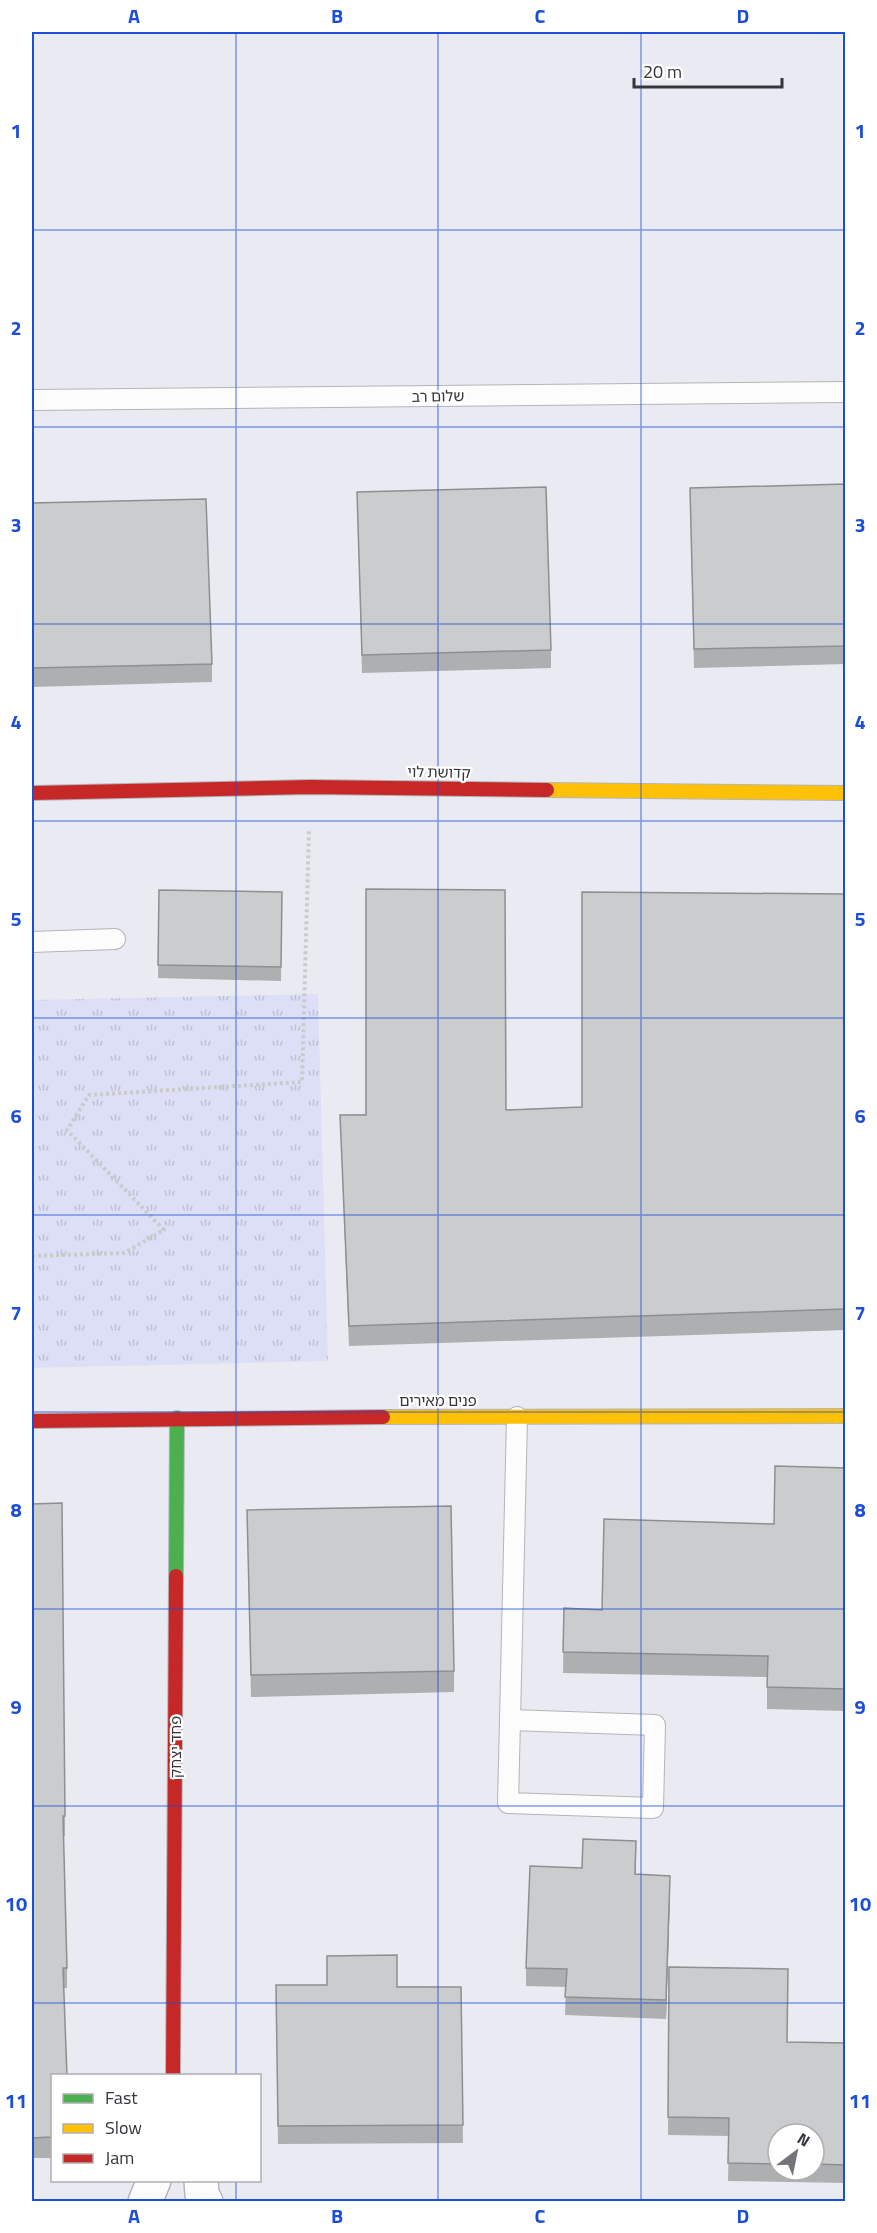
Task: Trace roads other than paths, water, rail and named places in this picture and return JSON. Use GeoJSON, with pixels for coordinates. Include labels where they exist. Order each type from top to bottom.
{"type":"FeatureCollection","features":[{"type":"Feature","properties":{"kind":"street","name":"קדושת לוי"},"geometry":{"type":"LineString","coordinates":[[32,793],[310,787],[846,793]]}},
{"type":"Feature","properties":{"kind":"street","name":"פנים מאירים"},"geometry":{"type":"LineString","coordinates":[[32,1421],[177,1418],[846,1416]]}},
{"type":"Feature","properties":{"kind":"street","name":"פחד יצחק"},"geometry":{"type":"LineString","coordinates":[[173,2074],[177,1418]]}},
{"type":"Feature","properties":{"kind":"street"},"geometry":{"type":"LineString","coordinates":[[145,2202],[154,2182]]}},
{"type":"Feature","properties":{"kind":"street"},"geometry":{"type":"LineString","coordinates":[[201,2182],[202,2194],[206,2202]]}},
{"type":"Feature","properties":{"kind":"lane","name":"שלום רב"},"geometry":{"type":"LineString","coordinates":[[32,400],[846,392]]}},
{"type":"Feature","properties":{"kind":"lane"},"geometry":{"type":"LineString","coordinates":[[32,942],[116,939]]}},
{"type":"Feature","properties":{"kind":"lane"},"geometry":{"type":"LineString","coordinates":[[510,1720],[655,1725],[652,1808],[508,1803],[517,1417]]}}]}
